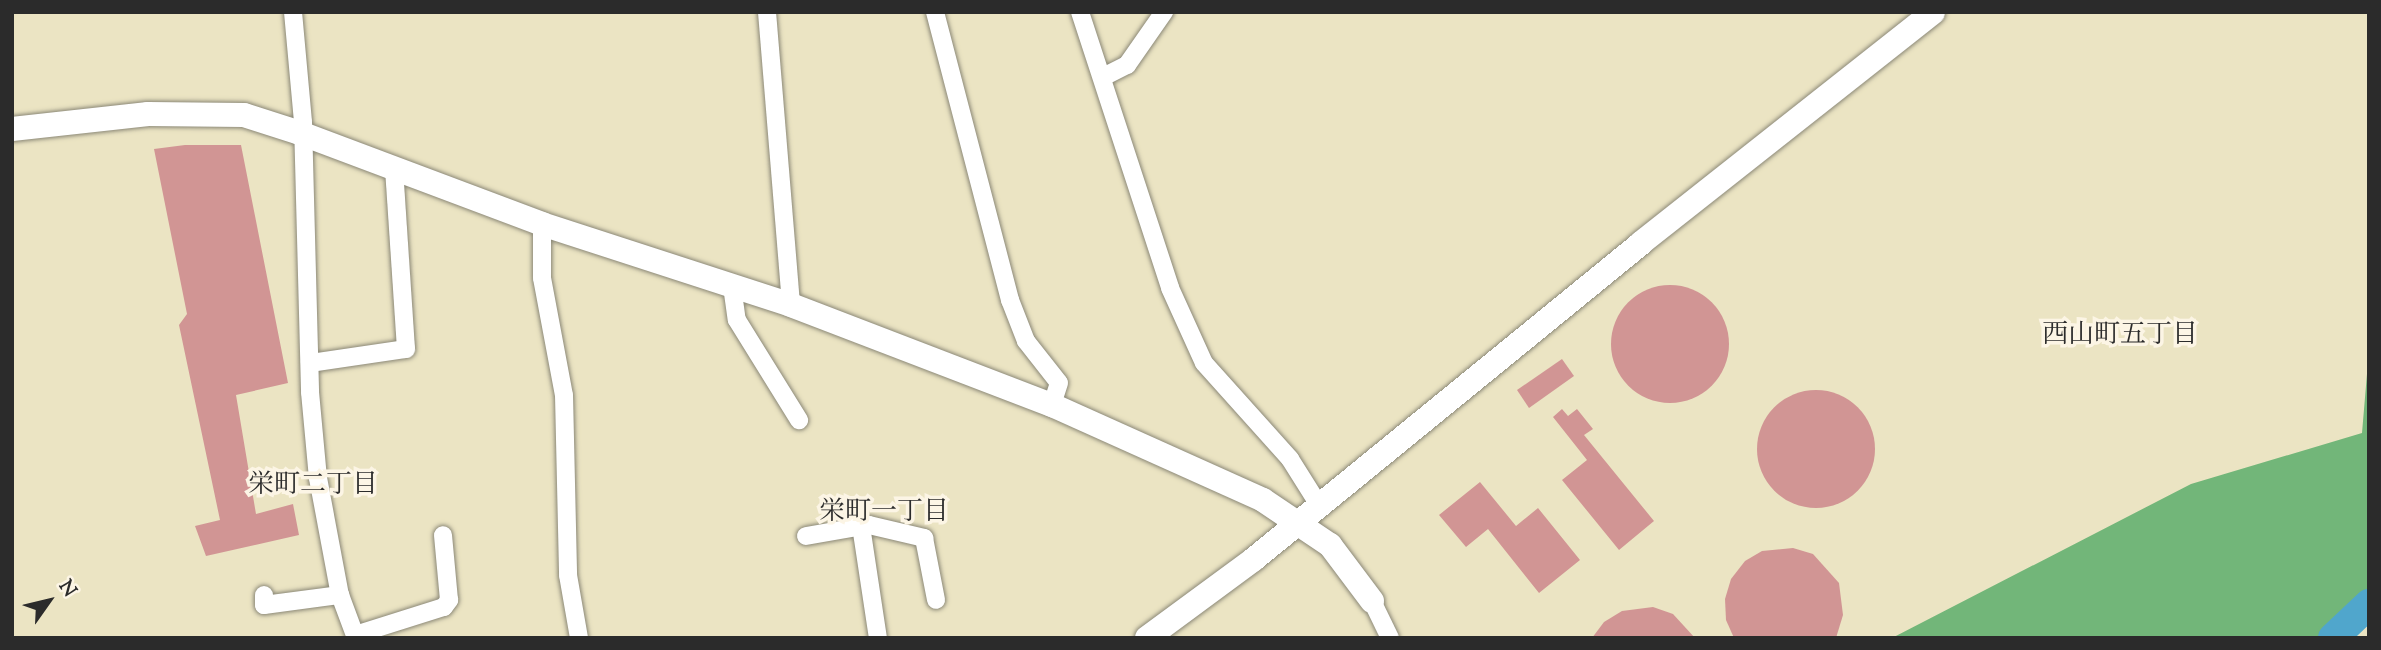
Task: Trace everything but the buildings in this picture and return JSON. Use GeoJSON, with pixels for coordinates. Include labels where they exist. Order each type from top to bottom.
{"type":"FeatureCollection","features":[{"type":"Feature","properties":{"kind":"street"},"geometry":{"type":"LineString","coordinates":[[293,12],[318,478],[340,595],[356,636],[443,607],[449,600],[443,535]]}},
{"type":"Feature","properties":{"kind":"street"},"geometry":{"type":"LineString","coordinates":[[767,12],[791,305]]}},
{"type":"Feature","properties":{"kind":"street"},"geometry":{"type":"LineString","coordinates":[[935,12],[1010,300],[1026,341],[1059,383],[1052,405]]}},
{"type":"Feature","properties":{"kind":"street"},"geometry":{"type":"LineString","coordinates":[[1080,12],[1105,76],[1170,288],[1204,363],[1290,459],[1319,505]]}},
{"type":"Feature","properties":{"kind":"street"},"geometry":{"type":"LineString","coordinates":[[1105,76],[1127,65],[1164,12]]}},
{"type":"Feature","properties":{"kind":"street"},"geometry":{"type":"LineString","coordinates":[[1147,638],[1297,523],[1933,12]]}},
{"type":"Feature","properties":{"kind":"street"},"geometry":{"type":"LineString","coordinates":[[12,130],[175,114],[244,115],[300,133],[542,224],[791,305],[1052,405],[1264,500],[1330,545],[1371,601],[1391,638]]}},
{"type":"Feature","properties":{"kind":"street"},"geometry":{"type":"LineString","coordinates":[[310,363],[406,349],[394,170]]}},
{"type":"Feature","properties":{"kind":"street"},"geometry":{"type":"LineString","coordinates":[[542,224],[542,278],[564,395],[568,575],[579,638]]}},
{"type":"Feature","properties":{"kind":"street"},"geometry":{"type":"LineString","coordinates":[[732,286],[737,320],[799,421]]}},
{"type":"Feature","properties":{"kind":"street"},"geometry":{"type":"LineString","coordinates":[[806,536],[861,526],[924,538],[936,600]]}},
{"type":"Feature","properties":{"kind":"street"},"geometry":{"type":"LineString","coordinates":[[861,526],[878,638]]}},
{"type":"Feature","properties":{"kind":"street"},"geometry":{"type":"LineString","coordinates":[[264,595],[264,605],[340,595]]}},
{"type":"Feature","properties":{"kind":"green space"},"geometry":{"type":"Polygon","coordinates":[[[2369,350],[2369,604],[2338,638],[1892,638],[2191,484],[2362,433],[2369,350]]]}},
{"type":"Feature","properties":{"kind":"waterway"},"geometry":{"type":"LineString","coordinates":[[2333,638],[2369,604]]}},
{"type":"Feature","properties":{"kind":"district","name":"西山町五丁目"},"geometry":{"type":"Point","coordinates":[2120,336]}},
{"type":"Feature","properties":{"kind":"district","name":"栄町二丁目"},"geometry":{"type":"Point","coordinates":[313,486]}},
{"type":"Feature","properties":{"kind":"district","name":"栄町一丁目"},"geometry":{"type":"Point","coordinates":[884,513]}}]}
